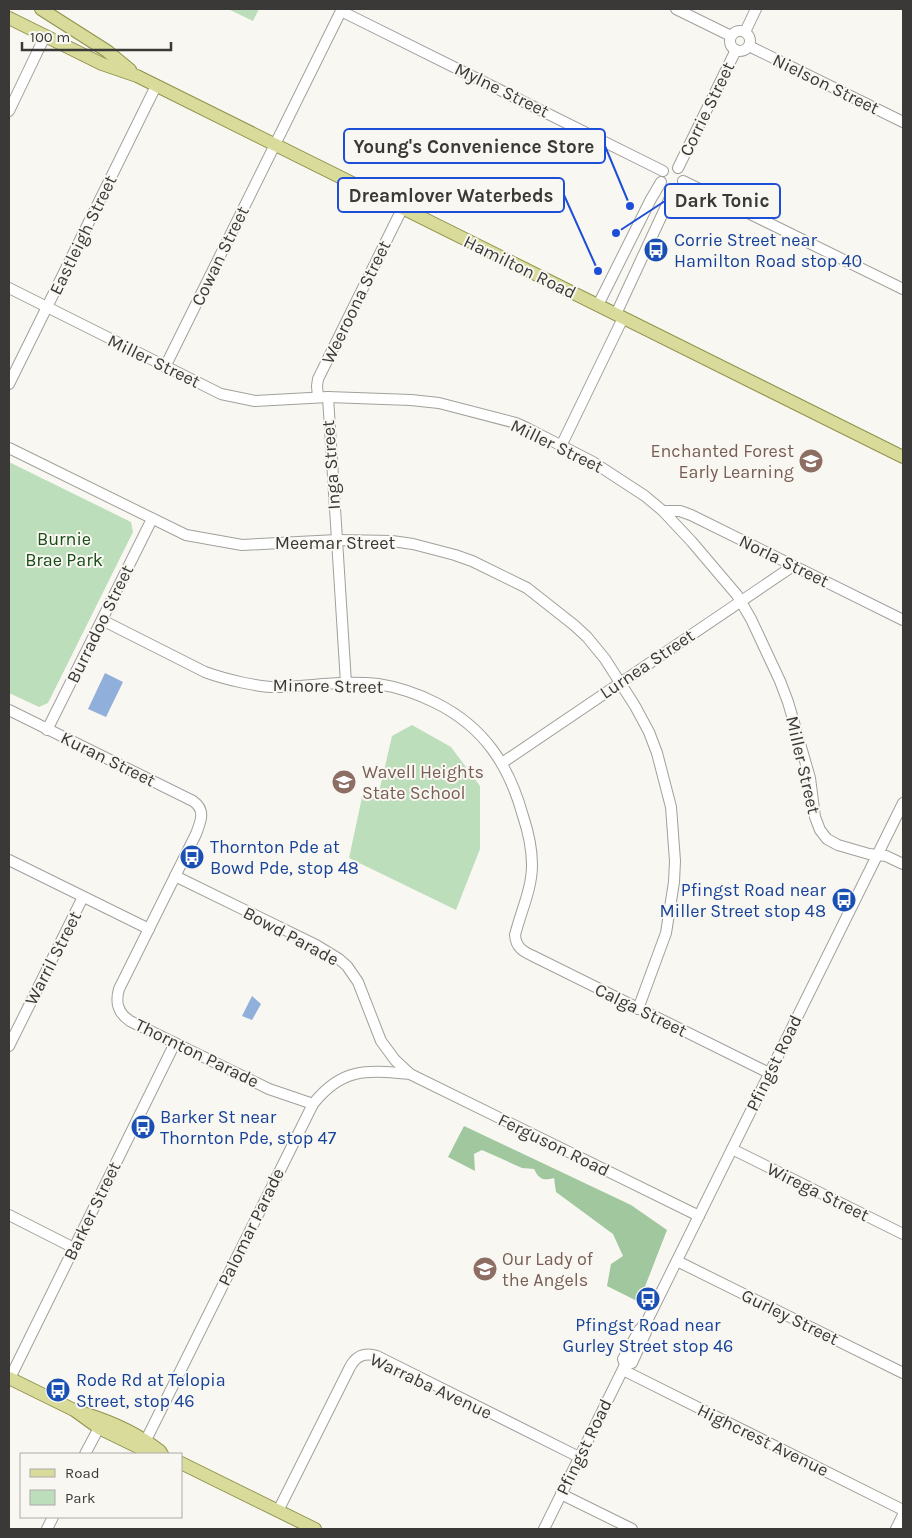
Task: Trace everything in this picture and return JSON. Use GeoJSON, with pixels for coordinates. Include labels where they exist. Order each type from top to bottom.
{"type":"FeatureCollection","features":[{"type":"Feature","properties":{"kind":"main road","name":"Hamilton Road"},"geometry":{"type":"LineString","coordinates":[[41,9],[107,51],[137,76]]}},
{"type":"Feature","properties":{"kind":"main road","name":"Hamilton Road"},"geometry":{"type":"LineString","coordinates":[[9,18],[102,64],[137,76],[903,457]]}},
{"type":"Feature","properties":{"kind":"main road"},"geometry":{"type":"LineString","coordinates":[[9,1378],[162,1453]]}},
{"type":"Feature","properties":{"kind":"main road"},"geometry":{"type":"LineString","coordinates":[[182,1463],[315,1529]]}},
{"type":"Feature","properties":{"kind":"street"},"geometry":{"type":"LineString","coordinates":[[676,9],[731,36]]}},
{"type":"Feature","properties":{"kind":"street"},"geometry":{"type":"LineString","coordinates":[[745,32],[756,9]]}},
{"type":"Feature","properties":{"kind":"street","name":"Cowan Street"},"geometry":{"type":"LineString","coordinates":[[165,367],[342,10]]}},
{"type":"Feature","properties":{"kind":"street","name":"Mylne Street"},"geometry":{"type":"LineString","coordinates":[[342,10],[663,171]]}},
{"type":"Feature","properties":{"kind":"street"},"geometry":{"type":"LineString","coordinates":[[736,32],[745,32],[750,39],[749,46],[745,50],[736,50],[730,42],[731,36],[736,32]]}},
{"type":"Feature","properties":{"kind":"street"},"geometry":{"type":"LineString","coordinates":[[9,111],[45,36]]}},
{"type":"Feature","properties":{"kind":"street","name":"Nielson Street"},"geometry":{"type":"LineString","coordinates":[[749,46],[903,122]]}},
{"type":"Feature","properties":{"kind":"street","name":"Corrie Street"},"geometry":{"type":"LineString","coordinates":[[678,168],[736,50]]}},
{"type":"Feature","properties":{"kind":"street","name":"Eastleigh Street"},"geometry":{"type":"LineString","coordinates":[[9,384],[156,86]]}},
{"type":"Feature","properties":{"kind":"street"},"geometry":{"type":"LineString","coordinates":[[598,305],[661,182],[661,174],[670,166],[678,168],[683,174],[683,182],[680,187],[674,190],[668,189],[661,182]]}},
{"type":"Feature","properties":{"kind":"street"},"geometry":{"type":"LineString","coordinates":[[683,182],[903,289]]}},
{"type":"Feature","properties":{"kind":"street"},"geometry":{"type":"LineString","coordinates":[[561,446],[674,190]]}},
{"type":"Feature","properties":{"kind":"street","name":"Weeroona Street"},"geometry":{"type":"LineString","coordinates":[[323,397],[317,386],[318,378],[402,209]]}},
{"type":"Feature","properties":{"kind":"street","name":"Miller Street"},"geometry":{"type":"LineString","coordinates":[[9,288],[221,394],[247,400],[263,401],[323,397],[411,400],[438,403],[516,423],[593,462],[612,474],[663,511],[692,542],[741,601],[780,681],[788,702],[810,778],[815,817],[820,830],[827,839],[838,845],[869,854],[886,856],[903,864]]}},
{"type":"Feature","properties":{"kind":"street","name":"Inga Street"},"geometry":{"type":"LineString","coordinates":[[323,397],[337,540],[346,683]]}},
{"type":"Feature","properties":{"kind":"street","name":"Meemar Street"},"geometry":{"type":"LineString","coordinates":[[9,448],[186,535],[242,545],[337,540],[392,541],[413,544],[472,561],[527,588],[574,625],[587,637],[605,660],[635,706],[652,739],[671,807],[675,861],[674,882],[666,933],[638,1009]]}},
{"type":"Feature","properties":{"kind":"street","name":"Norla Street"},"geometry":{"type":"LineString","coordinates":[[663,511],[686,513],[903,620]]}},
{"type":"Feature","properties":{"kind":"street","name":"Burradoo Street"},"geometry":{"type":"LineString","coordinates":[[47,730],[152,519]]}},
{"type":"Feature","properties":{"kind":"street","name":"Lurnea Street"},"geometry":{"type":"LineString","coordinates":[[502,763],[793,566]]}},
{"type":"Feature","properties":{"kind":"street","name":"Minore Street"},"geometry":{"type":"LineString","coordinates":[[102,620],[215,676],[271,687],[346,683],[379,684],[418,694],[462,717],[477,730],[502,763],[519,800],[528,833],[532,864],[528,896],[515,934],[516,943]]}},
{"type":"Feature","properties":{"kind":"street","name":"Kuran Street"},"geometry":{"type":"LineString","coordinates":[[9,710],[192,801],[199,806],[202,813]]}},
{"type":"Feature","properties":{"kind":"street","name":"Pfingst Road"},"geometry":{"type":"LineString","coordinates":[[544,1529],[624,1368],[632,1363],[646,1332],[646,1323],[903,803]]}},
{"type":"Feature","properties":{"kind":"street","name":"Thornton Parade"},"geometry":{"type":"LineString","coordinates":[[202,813],[200,825],[119,989],[117,1006],[126,1018],[175,1043],[269,1089],[313,1104]]}},
{"type":"Feature","properties":{"kind":"street"},"geometry":{"type":"LineString","coordinates":[[9,860],[149,929]]}},
{"type":"Feature","properties":{"kind":"street","name":"Bowd Parade"},"geometry":{"type":"LineString","coordinates":[[174,876],[316,945],[339,959],[347,966],[358,982],[381,1041],[395,1060],[410,1074]]}},
{"type":"Feature","properties":{"kind":"street","name":"Warril Street"},"geometry":{"type":"LineString","coordinates":[[9,1046],[83,897]]}},
{"type":"Feature","properties":{"kind":"street","name":"Calga Street"},"geometry":{"type":"LineString","coordinates":[[516,943],[526,953],[769,1073]]}},
{"type":"Feature","properties":{"kind":"street","name":"Barker Street"},"geometry":{"type":"LineString","coordinates":[[9,1378],[175,1043]]}},
{"type":"Feature","properties":{"kind":"street","name":"Palomar Parade"},"geometry":{"type":"LineString","coordinates":[[144,1444],[313,1104],[333,1083],[354,1074],[377,1070],[410,1074]]}},
{"type":"Feature","properties":{"kind":"street","name":"Ferguson Road"},"geometry":{"type":"LineString","coordinates":[[410,1074],[699,1216]]}},
{"type":"Feature","properties":{"kind":"street","name":"Wirega Street"},"geometry":{"type":"LineString","coordinates":[[732,1149],[903,1234]]}},
{"type":"Feature","properties":{"kind":"street"},"geometry":{"type":"LineString","coordinates":[[9,1215],[74,1248]]}},
{"type":"Feature","properties":{"kind":"street","name":"Gurley Street"},"geometry":{"type":"LineString","coordinates":[[677,1261],[903,1373]]}},
{"type":"Feature","properties":{"kind":"street","name":"Warraba Avenue"},"geometry":{"type":"LineString","coordinates":[[278,1511],[350,1367],[356,1358],[364,1354],[376,1356],[579,1457]]}},
{"type":"Feature","properties":{"kind":"street","name":"Highcrest Avenue"},"geometry":{"type":"LineString","coordinates":[[624,1368],[903,1510]]}},
{"type":"Feature","properties":{"kind":"street"},"geometry":{"type":"LineString","coordinates":[[86,1453],[101,1423]]}},
{"type":"Feature","properties":{"kind":"street"},"geometry":{"type":"LineString","coordinates":[[561,1494],[632,1529]]}},
{"type":"Feature","properties":{"kind":"street"},"geometry":{"type":"LineString","coordinates":[[896,1529],[903,1515]]}},
{"type":"Feature","properties":{"kind":"green space"},"geometry":{"type":"Polygon","coordinates":[[[228,9],[259,9],[253,21],[228,9]]]}},
{"type":"Feature","properties":{"kind":"green space","name":"Burnie Brae Park"},"geometry":{"type":"Polygon","coordinates":[[[9,462],[131,522],[133,532],[48,703],[39,707],[9,693],[9,462]]]}},
{"type":"Feature","properties":{"kind":"green space"},"geometry":{"type":"Polygon","coordinates":[[[412,725],[451,747],[480,786],[480,849],[456,910],[349,858],[364,788],[380,788],[392,736],[412,725]]]}},
{"type":"Feature","properties":{"kind":"green space"},"geometry":{"type":"Polygon","coordinates":[[[464,1126],[631,1205],[667,1230],[639,1302],[607,1286],[611,1264],[623,1256],[613,1234],[556,1192],[554,1178],[542,1178],[534,1169],[522,1168],[482,1150],[474,1154],[475,1171],[448,1157],[464,1126]]]}},
{"type":"Feature","properties":{"kind":"water"},"geometry":{"type":"Polygon","coordinates":[[[105,673],[123,682],[106,717],[88,709],[105,673]]]}},
{"type":"Feature","properties":{"kind":"water"},"geometry":{"type":"Polygon","coordinates":[[[252,996],[261,1004],[252,1020],[242,1016],[252,996]]]}},
{"type":"Feature","properties":{"kind":"place","name":"Young's Convenience Store"},"geometry":{"type":"Point","coordinates":[630,206]}},
{"type":"Feature","properties":{"kind":"place","name":"Dark Tonic"},"geometry":{"type":"Point","coordinates":[616,233]}},
{"type":"Feature","properties":{"kind":"place","name":"Corrie Street near Hamilton Road stop 40"},"geometry":{"type":"Point","coordinates":[656,250]}},
{"type":"Feature","properties":{"kind":"place","name":"Dreamlover Waterbeds"},"geometry":{"type":"Point","coordinates":[598,271]}},
{"type":"Feature","properties":{"kind":"place","name":"Enchanted Forest Early Learning"},"geometry":{"type":"Point","coordinates":[811,461]}},
{"type":"Feature","properties":{"kind":"place","name":"Wavell Heights State School"},"geometry":{"type":"Point","coordinates":[344,782]}},
{"type":"Feature","properties":{"kind":"place","name":"Thornton Pde at Bowd Pde, stop 48"},"geometry":{"type":"Point","coordinates":[192,857]}},
{"type":"Feature","properties":{"kind":"place","name":"Pfingst Road near Miller Street stop 48"},"geometry":{"type":"Point","coordinates":[844,900]}},
{"type":"Feature","properties":{"kind":"place","name":"Barker St near Thornton Pde, stop 47"},"geometry":{"type":"Point","coordinates":[143,1127]}},
{"type":"Feature","properties":{"kind":"place","name":"Our Lady of the Angels"},"geometry":{"type":"Point","coordinates":[485,1269]}},
{"type":"Feature","properties":{"kind":"place","name":"Pfingst Road near Gurley Street stop 46"},"geometry":{"type":"Point","coordinates":[648,1299]}},
{"type":"Feature","properties":{"kind":"place","name":"Rode Rd at Telopia Street, stop 46"},"geometry":{"type":"Point","coordinates":[58,1390]}}]}
